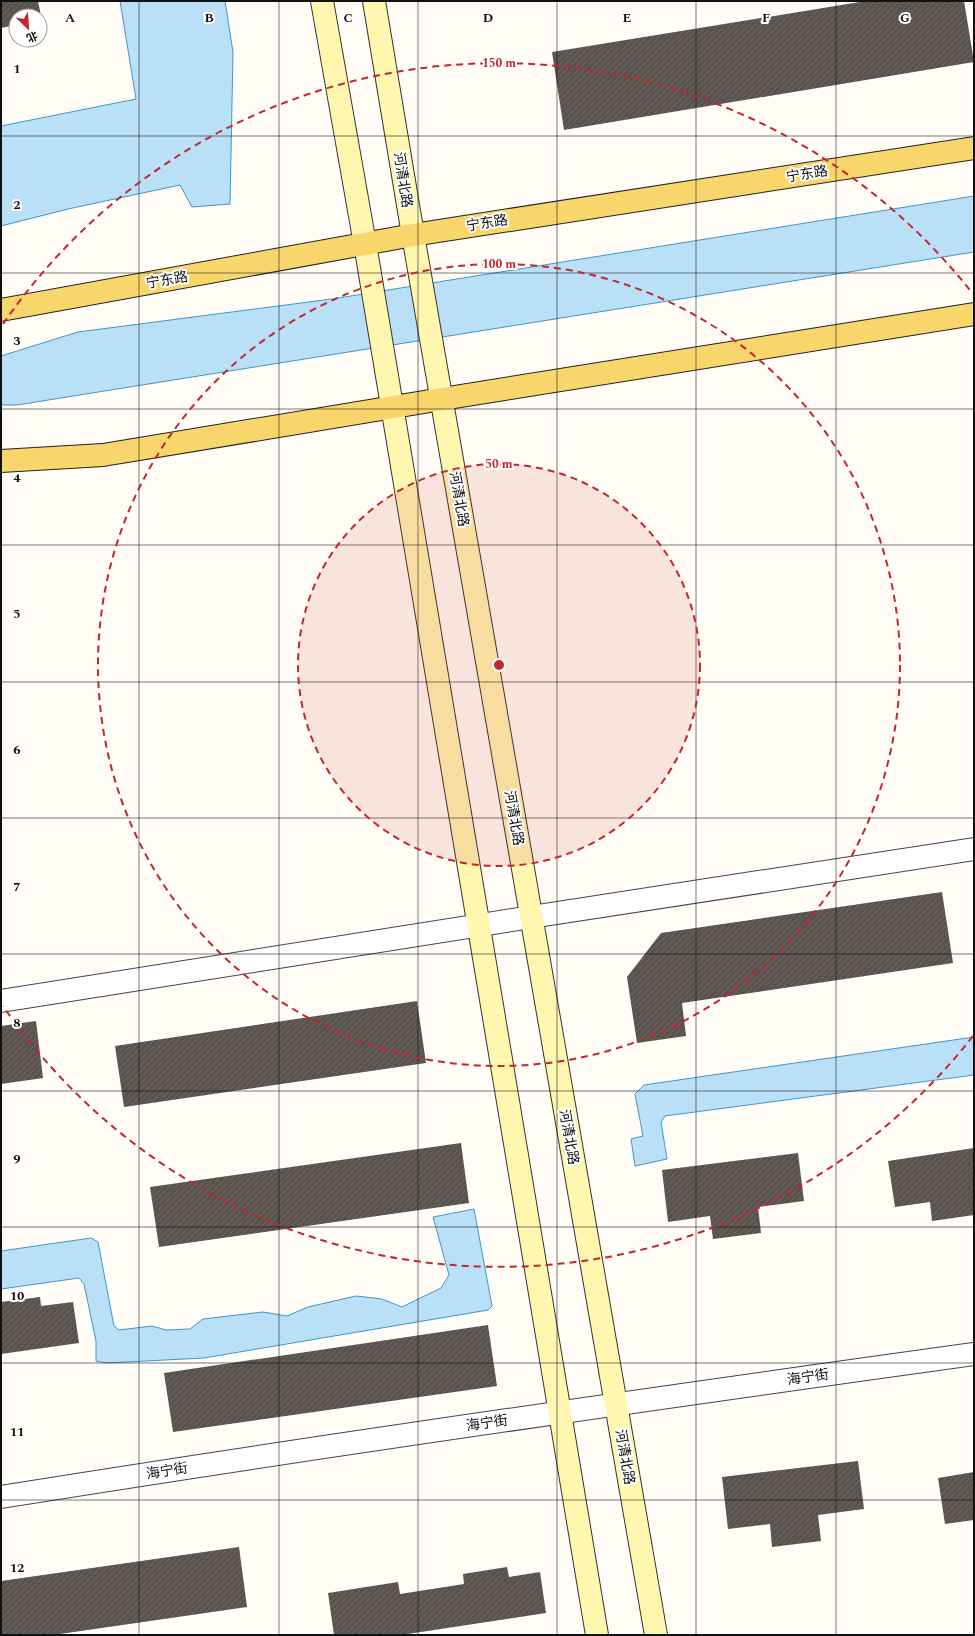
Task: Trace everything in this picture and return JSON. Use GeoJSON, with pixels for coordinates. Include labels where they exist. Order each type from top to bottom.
{"type":"FeatureCollection","features":[{"type":"Feature","properties":{"kind":"main road"},"geometry":{"type":"LineString","coordinates":[[322,1],[366,244],[597,1635]]}},
{"type":"Feature","properties":{"kind":"main road","name":"河清北路"},"geometry":{"type":"LineString","coordinates":[[374,1],[413,235],[656,1635]]}},
{"type":"Feature","properties":{"kind":"main road","name":"宁东路"},"geometry":{"type":"LineString","coordinates":[[1,310],[413,235],[974,148]]}},
{"type":"Feature","properties":{"kind":"main road"},"geometry":{"type":"LineString","coordinates":[[1,461],[103,455],[392,407],[974,314]]}},
{"type":"Feature","properties":{"kind":"street"},"geometry":{"type":"LineString","coordinates":[[1,1001],[478,925],[974,849]]}},
{"type":"Feature","properties":{"kind":"street","name":"海宁街"},"geometry":{"type":"LineString","coordinates":[[1,1498],[246,1458],[974,1354]]}},
{"type":"Feature","properties":{"kind":"water"},"geometry":{"type":"Polygon","coordinates":[[[120,1],[225,1],[233,52],[230,204],[192,207],[180,185],[68,209],[1,226],[1,126],[136,99],[120,1]]]}},
{"type":"Feature","properties":{"kind":"water"},"geometry":{"type":"Polygon","coordinates":[[[974,196],[974,252],[17,405],[1,405],[1,356],[78,332],[332,299],[974,196]]]}},
{"type":"Feature","properties":{"kind":"water"},"geometry":{"type":"Polygon","coordinates":[[[974,1037],[974,1075],[665,1116],[661,1122],[667,1159],[635,1166],[631,1139],[643,1136],[635,1094],[644,1085],[974,1037]]]}},
{"type":"Feature","properties":{"kind":"water"},"geometry":{"type":"Polygon","coordinates":[[[474,1209],[492,1306],[488,1310],[204,1358],[107,1363],[96,1361],[96,1341],[84,1284],[79,1278],[1,1289],[1,1251],[91,1238],[98,1242],[114,1326],[119,1330],[152,1326],[166,1330],[190,1329],[203,1319],[263,1312],[287,1316],[308,1307],[356,1296],[382,1299],[402,1307],[441,1288],[449,1275],[433,1217],[474,1209]]]}},
{"type":"Feature","properties":{"kind":"building"},"geometry":{"type":"Polygon","coordinates":[[[1,1],[38,1],[39,8],[8,8],[8,27],[1,28],[1,1]]]}},
{"type":"Feature","properties":{"kind":"building"},"geometry":{"type":"Polygon","coordinates":[[[866,1],[964,1],[974,62],[564,130],[552,52],[866,1]]]}},
{"type":"Feature","properties":{"kind":"building"},"geometry":{"type":"Polygon","coordinates":[[[942,892],[953,963],[682,1003],[686,1036],[637,1043],[627,977],[661,933],[942,892]]]}},
{"type":"Feature","properties":{"kind":"building"},"geometry":{"type":"Polygon","coordinates":[[[417,1001],[426,1063],[124,1107],[115,1046],[417,1001]]]}},
{"type":"Feature","properties":{"kind":"building"},"geometry":{"type":"Polygon","coordinates":[[[36,1021],[43,1078],[1,1084],[1,1026],[36,1021]]]}},
{"type":"Feature","properties":{"kind":"building"},"geometry":{"type":"Polygon","coordinates":[[[461,1143],[469,1203],[159,1247],[150,1187],[461,1143]]]}},
{"type":"Feature","properties":{"kind":"building"},"geometry":{"type":"Polygon","coordinates":[[[974,1148],[974,1215],[932,1221],[930,1202],[895,1207],[888,1161],[974,1148]]]}},
{"type":"Feature","properties":{"kind":"building"},"geometry":{"type":"Polygon","coordinates":[[[798,1153],[804,1201],[758,1207],[761,1233],[713,1239],[710,1216],[668,1222],[662,1170],[798,1153]]]}},
{"type":"Feature","properties":{"kind":"building"},"geometry":{"type":"Polygon","coordinates":[[[40,1297],[41,1306],[73,1302],[79,1343],[1,1354],[1,1302],[40,1297]]]}},
{"type":"Feature","properties":{"kind":"building"},"geometry":{"type":"Polygon","coordinates":[[[488,1325],[497,1386],[173,1432],[164,1373],[488,1325]]]}},
{"type":"Feature","properties":{"kind":"building"},"geometry":{"type":"Polygon","coordinates":[[[858,1461],[864,1509],[818,1515],[821,1541],[772,1547],[770,1524],[728,1529],[722,1477],[858,1461]]]}},
{"type":"Feature","properties":{"kind":"building"},"geometry":{"type":"Polygon","coordinates":[[[974,1472],[974,1520],[945,1524],[938,1478],[974,1472]]]}},
{"type":"Feature","properties":{"kind":"building"},"geometry":{"type":"Polygon","coordinates":[[[239,1547],[247,1607],[53,1635],[1,1635],[1,1581],[239,1547]]]}},
{"type":"Feature","properties":{"kind":"building"},"geometry":{"type":"Polygon","coordinates":[[[507,1567],[509,1577],[540,1572],[546,1613],[401,1635],[334,1635],[328,1593],[398,1582],[400,1594],[464,1584],[463,1574],[507,1567]]]}}]}
